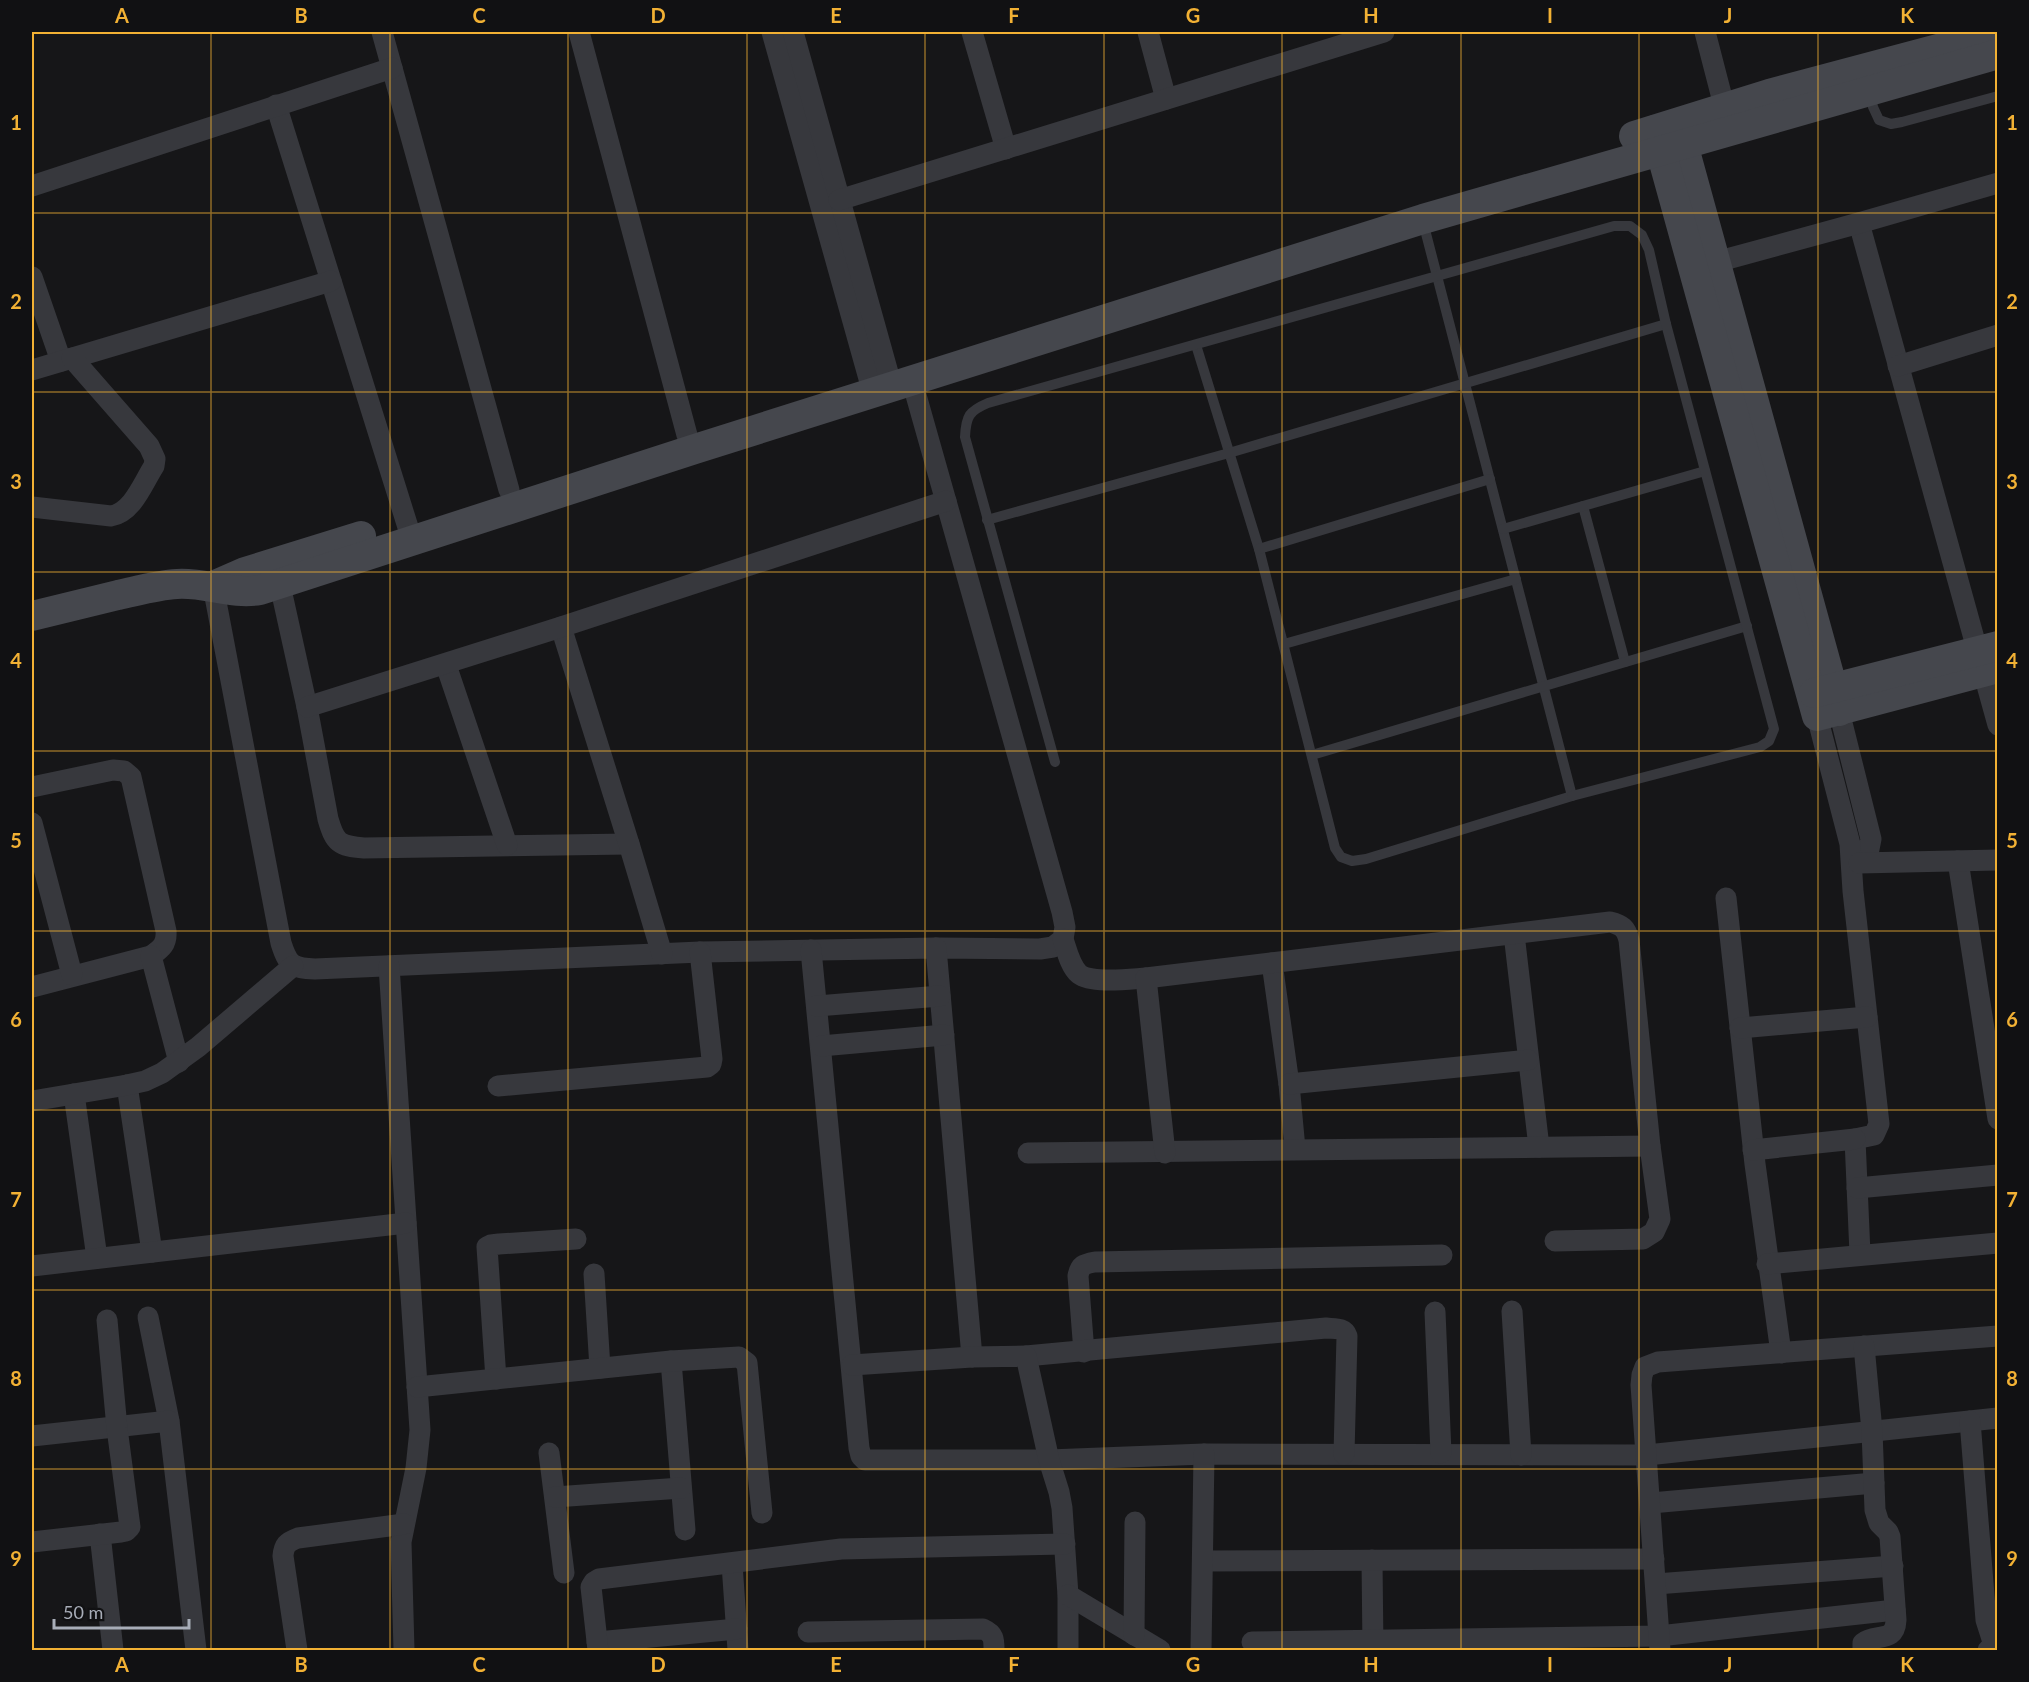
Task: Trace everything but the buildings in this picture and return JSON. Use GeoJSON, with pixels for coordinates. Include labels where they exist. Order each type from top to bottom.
{"type":"FeatureCollection","features":[{"type":"Feature","properties":{"kind":"street"},"geometry":{"type":"LineString","coordinates":[[382,32],[509,490]]}},
{"type":"Feature","properties":{"kind":"street"},"geometry":{"type":"LineString","coordinates":[[579,32],[687,435]]}},
{"type":"Feature","properties":{"kind":"street"},"geometry":{"type":"LineString","coordinates":[[772,32],[887,382],[946,501],[1062,912],[1065,927],[1063,939],[1074,968],[1080,975],[1099,980],[1146,978],[1610,922],[1621,924],[1629,940],[1650,1146],[1660,1219],[1654,1232],[1643,1239],[1555,1241]]}},
{"type":"Feature","properties":{"kind":"street"},"geometry":{"type":"LineString","coordinates":[[793,32],[887,382]]}},
{"type":"Feature","properties":{"kind":"street"},"geometry":{"type":"LineString","coordinates":[[972,32],[1006,149]]}},
{"type":"Feature","properties":{"kind":"street"},"geometry":{"type":"LineString","coordinates":[[1148,32],[1166,99]]}},
{"type":"Feature","properties":{"kind":"street"},"geometry":{"type":"LineString","coordinates":[[839,200],[1166,99],[1329,40],[1384,32]]}},
{"type":"Feature","properties":{"kind":"street"},"geometry":{"type":"LineString","coordinates":[[1705,32],[1727,119]]}},
{"type":"Feature","properties":{"kind":"street"},"geometry":{"type":"LineString","coordinates":[[1727,119],[1769,94],[1998,33]]}},
{"type":"Feature","properties":{"kind":"street"},"geometry":{"type":"LineString","coordinates":[[213,586],[245,572],[409,531],[1669,136],[1727,119],[1869,90],[1998,54]]}},
{"type":"Feature","properties":{"kind":"street"},"geometry":{"type":"LineString","coordinates":[[32,186],[392,68]]}},
{"type":"Feature","properties":{"kind":"street"},"geometry":{"type":"LineString","coordinates":[[276,105],[409,531]]}},
{"type":"Feature","properties":{"kind":"street"},"geometry":{"type":"LineString","coordinates":[[32,616],[158,586],[178,584],[213,586],[230,591],[248,592],[280,585],[509,490],[687,435],[887,382],[1423,219],[1669,136]]}},
{"type":"Feature","properties":{"kind":"street"},"geometry":{"type":"LineString","coordinates":[[1669,136],[1716,262],[1825,702]]}},
{"type":"Feature","properties":{"kind":"street"},"geometry":{"type":"LineString","coordinates":[[1669,136],[1825,702],[1871,839],[1868,854],[1855,866]]}},
{"type":"Feature","properties":{"kind":"street"},"geometry":{"type":"LineString","coordinates":[[1716,262],[1998,183]]}},
{"type":"Feature","properties":{"kind":"street"},"geometry":{"type":"LineString","coordinates":[[1859,223],[1898,366],[1989,659],[1998,725]]}},
{"type":"Feature","properties":{"kind":"street"},"geometry":{"type":"LineString","coordinates":[[32,277],[66,359],[149,446],[155,459],[154,466],[128,507],[118,515],[32,507]]}},
{"type":"Feature","properties":{"kind":"street"},"geometry":{"type":"LineString","coordinates":[[32,370],[331,281]]}},
{"type":"Feature","properties":{"kind":"street"},"geometry":{"type":"LineString","coordinates":[[1898,366],[1998,335]]}},
{"type":"Feature","properties":{"kind":"street"},"geometry":{"type":"LineString","coordinates":[[307,707],[446,665],[946,501]]}},
{"type":"Feature","properties":{"kind":"street"},"geometry":{"type":"LineString","coordinates":[[280,585],[307,707],[328,819],[333,836],[344,847],[629,844]]}},
{"type":"Feature","properties":{"kind":"street"},"geometry":{"type":"LineString","coordinates":[[213,586],[281,943],[285,957],[293,966],[315,969],[700,952],[936,948],[1040,949],[1053,946],[1063,939]]}},
{"type":"Feature","properties":{"kind":"street"},"geometry":{"type":"LineString","coordinates":[[561,627],[662,954]]}},
{"type":"Feature","properties":{"kind":"street"},"geometry":{"type":"LineString","coordinates":[[1825,702],[1989,659]]}},
{"type":"Feature","properties":{"kind":"street"},"geometry":{"type":"LineString","coordinates":[[446,665],[507,845]]}},
{"type":"Feature","properties":{"kind":"street"},"geometry":{"type":"LineString","coordinates":[[32,787],[113,770],[124,771],[131,777],[166,930],[166,940],[162,948],[151,956],[32,987]]}},
{"type":"Feature","properties":{"kind":"street"},"geometry":{"type":"LineString","coordinates":[[32,829],[72,975]]}},
{"type":"Feature","properties":{"kind":"street"},"geometry":{"type":"LineString","coordinates":[[1855,866],[1998,860]]}},
{"type":"Feature","properties":{"kind":"street"},"geometry":{"type":"LineString","coordinates":[[1958,861],[1998,1119]]}},
{"type":"Feature","properties":{"kind":"street"},"geometry":{"type":"LineString","coordinates":[[1754,1150],[1855,1139],[1874,1135],[1879,1124],[1867,1017],[1855,866]]}},
{"type":"Feature","properties":{"kind":"street"},"geometry":{"type":"LineString","coordinates":[[1726,898],[1767,1264],[1781,1353]]}},
{"type":"Feature","properties":{"kind":"street"},"geometry":{"type":"LineString","coordinates":[[1514,934],[1539,1147]]}},
{"type":"Feature","properties":{"kind":"street"},"geometry":{"type":"LineString","coordinates":[[936,948],[972,1357]]}},
{"type":"Feature","properties":{"kind":"street"},"geometry":{"type":"LineString","coordinates":[[812,950],[859,1448],[865,1460],[1049,1460],[1204,1454],[1647,1455],[1998,1418]]}},
{"type":"Feature","properties":{"kind":"street"},"geometry":{"type":"LineString","coordinates":[[498,1086],[707,1067],[711,1064],[712,1059],[700,952]]}},
{"type":"Feature","properties":{"kind":"street"},"geometry":{"type":"LineString","coordinates":[[151,956],[179,1062]]}},
{"type":"Feature","properties":{"kind":"street"},"geometry":{"type":"LineString","coordinates":[[1272,963],[1289,1084],[1295,1149]]}},
{"type":"Feature","properties":{"kind":"street"},"geometry":{"type":"LineString","coordinates":[[32,1101],[146,1081],[179,1062],[293,966]]}},
{"type":"Feature","properties":{"kind":"street"},"geometry":{"type":"LineString","coordinates":[[389,966],[419,1446],[401,1551],[404,1650]]}},
{"type":"Feature","properties":{"kind":"street"},"geometry":{"type":"LineString","coordinates":[[1146,978],[1165,1153]]}},
{"type":"Feature","properties":{"kind":"street"},"geometry":{"type":"LineString","coordinates":[[817,1006],[940,996]]}},
{"type":"Feature","properties":{"kind":"street"},"geometry":{"type":"LineString","coordinates":[[1740,1028],[1867,1017]]}},
{"type":"Feature","properties":{"kind":"street"},"geometry":{"type":"LineString","coordinates":[[821,1046],[944,1035]]}},
{"type":"Feature","properties":{"kind":"street"},"geometry":{"type":"LineString","coordinates":[[1289,1084],[1528,1060]]}},
{"type":"Feature","properties":{"kind":"street"},"geometry":{"type":"LineString","coordinates":[[127,1085],[152,1252]]}},
{"type":"Feature","properties":{"kind":"street"},"geometry":{"type":"LineString","coordinates":[[74,1094],[97,1258]]}},
{"type":"Feature","properties":{"kind":"street"},"geometry":{"type":"LineString","coordinates":[[1855,1139],[1860,1254]]}},
{"type":"Feature","properties":{"kind":"street"},"geometry":{"type":"LineString","coordinates":[[1028,1153],[1650,1146]]}},
{"type":"Feature","properties":{"kind":"street"},"geometry":{"type":"LineString","coordinates":[[1857,1188],[1998,1175]]}},
{"type":"Feature","properties":{"kind":"street"},"geometry":{"type":"LineString","coordinates":[[32,1266],[406,1223]]}},
{"type":"Feature","properties":{"kind":"street"},"geometry":{"type":"LineString","coordinates":[[496,1379],[487,1247],[499,1244],[576,1239]]}},
{"type":"Feature","properties":{"kind":"street"},"geometry":{"type":"LineString","coordinates":[[1767,1264],[1860,1254],[1998,1244]]}},
{"type":"Feature","properties":{"kind":"street"},"geometry":{"type":"LineString","coordinates":[[1084,1352],[1078,1276],[1079,1269],[1084,1264],[1107,1261],[1442,1255]]}},
{"type":"Feature","properties":{"kind":"street"},"geometry":{"type":"LineString","coordinates":[[594,1274],[600,1368]]}},
{"type":"Feature","properties":{"kind":"street"},"geometry":{"type":"LineString","coordinates":[[1512,1311],[1521,1455]]}},
{"type":"Feature","properties":{"kind":"street"},"geometry":{"type":"LineString","coordinates":[[1435,1312],[1441,1453]]}},
{"type":"Feature","properties":{"kind":"street"},"geometry":{"type":"LineString","coordinates":[[148,1317],[169,1421],[196,1650]]}},
{"type":"Feature","properties":{"kind":"street"},"geometry":{"type":"LineString","coordinates":[[32,1541],[121,1532],[130,1527],[117,1428],[107,1320]]}},
{"type":"Feature","properties":{"kind":"street"},"geometry":{"type":"LineString","coordinates":[[852,1365],[1084,1352],[1326,1328],[1342,1329],[1347,1336],[1344,1454]]}},
{"type":"Feature","properties":{"kind":"street"},"geometry":{"type":"LineString","coordinates":[[1659,1643],[1641,1385],[1646,1367],[1658,1362],[1998,1336]]}},
{"type":"Feature","properties":{"kind":"street"},"geometry":{"type":"LineString","coordinates":[[1863,1650],[1863,1643],[1867,1640],[1882,1638],[1896,1628],[1893,1566],[1888,1532],[1876,1516],[1872,1431],[1864,1346]]}},
{"type":"Feature","properties":{"kind":"street"},"geometry":{"type":"LineString","coordinates":[[1026,1356],[1049,1460],[1059,1492],[1068,1595],[1068,1650]]}},
{"type":"Feature","properties":{"kind":"street"},"geometry":{"type":"LineString","coordinates":[[417,1387],[671,1361],[739,1357],[747,1363],[762,1513]]}},
{"type":"Feature","properties":{"kind":"street"},"geometry":{"type":"LineString","coordinates":[[671,1361],[685,1530]]}},
{"type":"Feature","properties":{"kind":"street"},"geometry":{"type":"LineString","coordinates":[[1970,1420],[1986,1620],[1994,1645],[1988,1650]]}},
{"type":"Feature","properties":{"kind":"street"},"geometry":{"type":"LineString","coordinates":[[32,1436],[169,1421]]}},
{"type":"Feature","properties":{"kind":"street"},"geometry":{"type":"LineString","coordinates":[[549,1453],[564,1573]]}},
{"type":"Feature","properties":{"kind":"street"},"geometry":{"type":"LineString","coordinates":[[1201,1650],[1204,1454]]}},
{"type":"Feature","properties":{"kind":"street"},"geometry":{"type":"LineString","coordinates":[[1651,1503],[1874,1483]]}},
{"type":"Feature","properties":{"kind":"street"},"geometry":{"type":"LineString","coordinates":[[555,1497],[681,1488]]}},
{"type":"Feature","properties":{"kind":"street"},"geometry":{"type":"LineString","coordinates":[[1134,1635],[1135,1522]]}},
{"type":"Feature","properties":{"kind":"street"},"geometry":{"type":"LineString","coordinates":[[297,1650],[283,1556],[284,1547],[288,1542],[298,1538],[404,1524]]}},
{"type":"Feature","properties":{"kind":"street"},"geometry":{"type":"LineString","coordinates":[[100,1534],[113,1650]]}},
{"type":"Feature","properties":{"kind":"street"},"geometry":{"type":"LineString","coordinates":[[737,1629],[597,1646],[591,1587],[598,1580],[842,1549],[1065,1544]]}},
{"type":"Feature","properties":{"kind":"street"},"geometry":{"type":"LineString","coordinates":[[1203,1561],[1654,1559]]}},
{"type":"Feature","properties":{"kind":"street"},"geometry":{"type":"LineString","coordinates":[[1372,1560],[1373,1645]]}},
{"type":"Feature","properties":{"kind":"street"},"geometry":{"type":"LineString","coordinates":[[732,1564],[738,1650]]}},
{"type":"Feature","properties":{"kind":"street"},"geometry":{"type":"LineString","coordinates":[[1656,1584],[1893,1566]]}},
{"type":"Feature","properties":{"kind":"street"},"geometry":{"type":"LineString","coordinates":[[1068,1595],[1160,1650]]}},
{"type":"Feature","properties":{"kind":"street"},"geometry":{"type":"LineString","coordinates":[[1252,1642],[1373,1645],[1659,1643],[1895,1610]]}},
{"type":"Feature","properties":{"kind":"street"},"geometry":{"type":"LineString","coordinates":[[808,1632],[870,1640],[983,1629],[991,1632],[994,1638],[994,1650]]}},
{"type":"Feature","properties":{"kind":"lane"},"geometry":{"type":"LineString","coordinates":[[1869,90],[1879,120],[1891,124],[1998,96]]}},
{"type":"Feature","properties":{"kind":"lane"},"geometry":{"type":"LineString","coordinates":[[1423,219],[1572,796]]}},
{"type":"Feature","properties":{"kind":"lane"},"geometry":{"type":"LineString","coordinates":[[1055,762],[965,437],[966,421],[974,409],[988,403],[1614,226],[1630,226],[1642,235],[1649,250],[1666,324],[1774,729],[1768,741],[1760,747],[1572,796],[1366,860],[1352,861],[1341,857],[1335,848],[1258,549],[1196,345]]}},
{"type":"Feature","properties":{"kind":"lane"},"geometry":{"type":"LineString","coordinates":[[987,520],[1229,453],[1666,324]]}},
{"type":"Feature","properties":{"kind":"lane"},"geometry":{"type":"LineString","coordinates":[[1503,529],[1705,471]]}},
{"type":"Feature","properties":{"kind":"lane"},"geometry":{"type":"LineString","coordinates":[[1258,549],[1490,479]]}},
{"type":"Feature","properties":{"kind":"lane"},"geometry":{"type":"LineString","coordinates":[[1583,506],[1625,662]]}},
{"type":"Feature","properties":{"kind":"lane"},"geometry":{"type":"LineString","coordinates":[[1284,644],[1516,579]]}},
{"type":"Feature","properties":{"kind":"lane"},"geometry":{"type":"LineString","coordinates":[[1312,755],[1748,626]]}}]}
